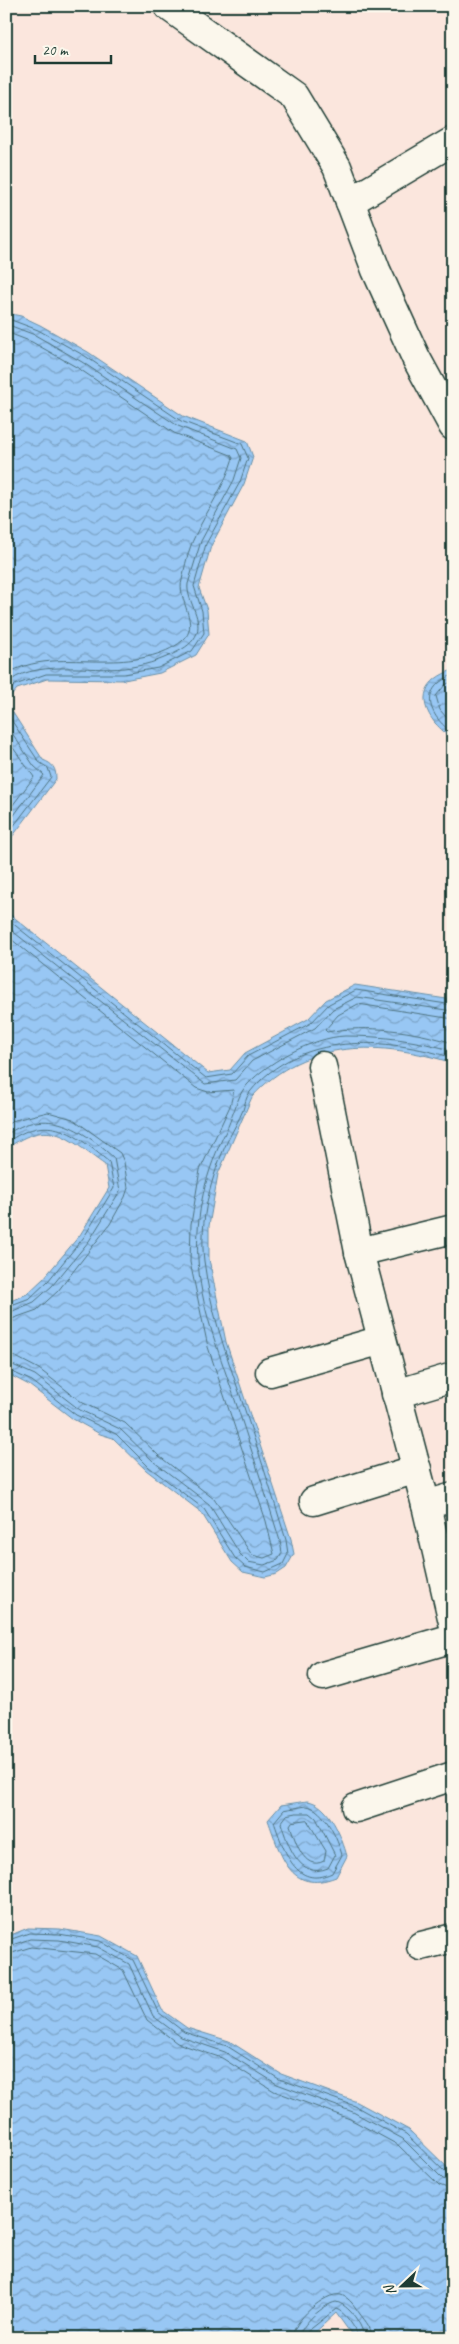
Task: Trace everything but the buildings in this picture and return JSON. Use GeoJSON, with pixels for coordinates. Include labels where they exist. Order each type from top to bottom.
{"type":"FeatureCollection","features":[{"type":"Feature","properties":{"kind":"street"},"geometry":{"type":"LineString","coordinates":[[168,6],[294,96],[337,167],[376,270],[416,358],[453,426]]}},
{"type":"Feature","properties":{"kind":"street"},"geometry":{"type":"LineString","coordinates":[[350,202],[453,141]]}},
{"type":"Feature","properties":{"kind":"street"},"geometry":{"type":"LineString","coordinates":[[322,1066],[359,1252],[417,1469],[453,1622]]}},
{"type":"Feature","properties":{"kind":"street"},"geometry":{"type":"LineString","coordinates":[[359,1252],[453,1230]]}},
{"type":"Feature","properties":{"kind":"street"},"geometry":{"type":"LineString","coordinates":[[270,1372],[382,1340]]}},
{"type":"Feature","properties":{"kind":"street"},"geometry":{"type":"LineString","coordinates":[[396,1394],[453,1376]]}},
{"type":"Feature","properties":{"kind":"street"},"geometry":{"type":"LineString","coordinates":[[314,1501],[417,1469]]}},
{"type":"Feature","properties":{"kind":"street"},"geometry":{"type":"LineString","coordinates":[[426,1505],[453,1497]]}},
{"type":"Feature","properties":{"kind":"street"},"geometry":{"type":"LineString","coordinates":[[323,1676],[453,1638]]}},
{"type":"Feature","properties":{"kind":"street"},"geometry":{"type":"LineString","coordinates":[[356,1808],[453,1776]]}},
{"type":"Feature","properties":{"kind":"street"},"geometry":{"type":"LineString","coordinates":[[421,1946],[453,1938]]}},
{"type":"Feature","properties":{"kind":"water"},"geometry":{"type":"Polygon","coordinates":[[[6,313],[21,316],[40,325],[88,352],[183,416],[247,441],[253,457],[244,484],[211,546],[199,588],[207,610],[209,634],[196,655],[160,673],[124,680],[47,679],[17,689],[6,702],[6,313]]]}},
{"type":"Feature","properties":{"kind":"water"},"geometry":{"type":"Polygon","coordinates":[[[453,670],[453,738],[435,723],[429,714],[425,698],[430,684],[443,674],[453,670]]]}},
{"type":"Feature","properties":{"kind":"water"},"geometry":{"type":"Polygon","coordinates":[[[6,702],[43,760],[53,767],[56,779],[6,845],[6,702]]]}},
{"type":"Feature","properties":{"kind":"water"},"geometry":{"type":"Polygon","coordinates":[[[6,911],[208,1073],[230,1070],[245,1053],[308,1019],[326,1000],[355,985],[453,1000],[453,1063],[399,1051],[372,1048],[346,1049],[321,1054],[296,1063],[273,1077],[252,1097],[218,1174],[209,1226],[209,1259],[226,1342],[291,1539],[294,1554],[286,1568],[277,1574],[265,1577],[243,1572],[232,1562],[201,1512],[146,1470],[113,1438],[100,1434],[73,1419],[29,1385],[6,1373],[6,1303],[27,1294],[44,1278],[80,1235],[109,1188],[105,1165],[80,1146],[58,1134],[47,1132],[35,1134],[22,1139],[6,1149],[6,911]]]}},
{"type":"Feature","properties":{"kind":"water"},"geometry":{"type":"Polygon","coordinates":[[[307,1801],[315,1803],[322,1808],[333,1822],[342,1840],[347,1856],[336,1877],[320,1881],[307,1881],[297,1876],[283,1858],[268,1820],[281,1805],[307,1801]]]}},
{"type":"Feature","properties":{"kind":"water"},"geometry":{"type":"Polygon","coordinates":[[[28,1928],[60,1929],[101,1936],[137,1956],[162,2010],[187,2028],[229,2041],[281,2074],[357,2102],[409,2130],[453,2173],[453,2338],[354,2338],[336,2313],[309,2338],[6,2338],[6,1937],[28,1928]]]}}]}
